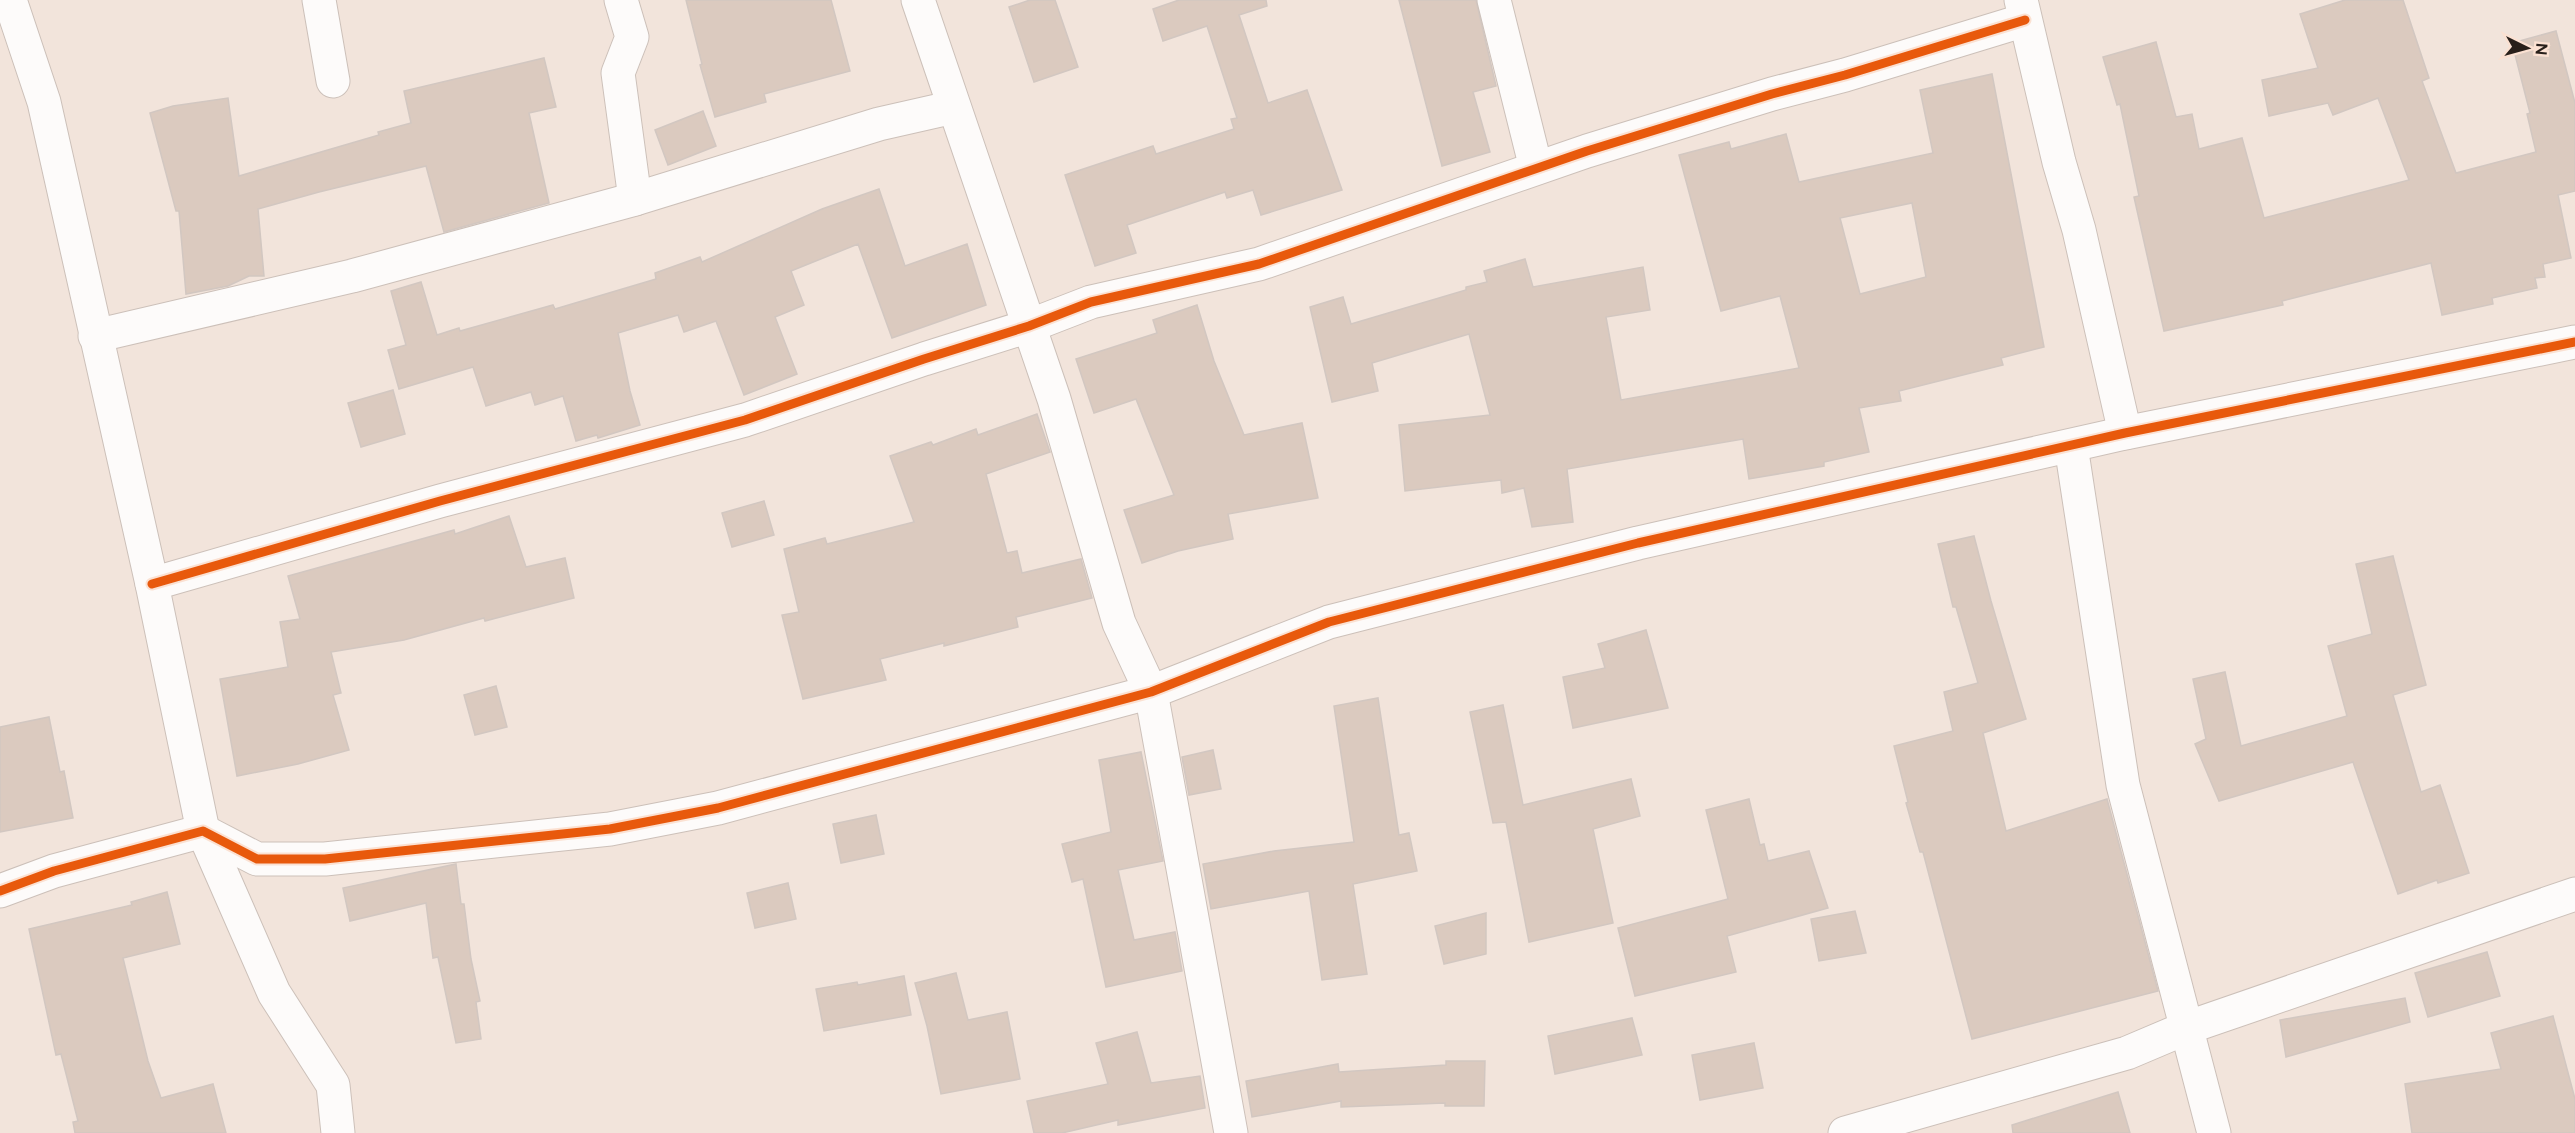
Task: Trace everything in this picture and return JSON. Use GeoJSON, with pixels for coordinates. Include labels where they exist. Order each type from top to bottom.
{"type":"FeatureCollection","features":[{"type":"Feature","properties":{"kind":"street"},"geometry":{"type":"LineString","coordinates":[[10,0],[44,102],[152,584],[203,831],[274,993],[333,1085],[338,1133]]}},
{"type":"Feature","properties":{"kind":"street"},"geometry":{"type":"LineString","coordinates":[[319,0],[333,81]]}},
{"type":"Feature","properties":{"kind":"street"},"geometry":{"type":"LineString","coordinates":[[621,0],[632,37],[618,74],[635,199]]}},
{"type":"Feature","properties":{"kind":"street"},"geometry":{"type":"LineString","coordinates":[[918,0],[1054,399],[1119,623],[1151,692],[1231,1133]]}},
{"type":"Feature","properties":{"kind":"street"},"geometry":{"type":"LineString","coordinates":[[1494,0],[1536,168]]}},
{"type":"Feature","properties":{"kind":"street"},"geometry":{"type":"LineString","coordinates":[[152,584],[440,501],[745,420],[1029,326],[1091,302],[1259,264],[1536,168],[1772,94],[1845,75],[2023,10],[2059,162],[2079,230],[2125,433]]}},
{"type":"Feature","properties":{"kind":"street"},"geometry":{"type":"LineString","coordinates":[[95,336],[352,276],[635,199],[879,124],[954,107]]}},
{"type":"Feature","properties":{"kind":"street"},"geometry":{"type":"LineString","coordinates":[[0,891],[54,871],[203,831],[257,859],[325,859],[610,829],[718,808],[1151,692],[1329,622],[1638,543],[2125,433],[2575,342]]}},
{"type":"Feature","properties":{"kind":"street"},"geometry":{"type":"LineString","coordinates":[[2071,446],[2123,785],[2214,1133]]}},
{"type":"Feature","properties":{"kind":"street"},"geometry":{"type":"LineString","coordinates":[[1845,1133],[2127,1053],[2186,1028],[2575,894]]}},
{"type":"Feature","properties":{"kind":"building"},"geometry":{"type":"Polygon","coordinates":[[[686,0],[831,0],[850,71],[764,94],[766,102],[715,117],[700,65],[702,64],[686,0]]]}},
{"type":"Feature","properties":{"kind":"building"},"geometry":{"type":"Polygon","coordinates":[[[1030,0],[1055,0],[1078,67],[1034,82],[1009,7],[1030,0]]]}},
{"type":"Feature","properties":{"kind":"building"},"geometry":{"type":"Polygon","coordinates":[[[1179,0],[1266,0],[1267,6],[1239,15],[1268,103],[1307,90],[1342,190],[1261,215],[1253,190],[1227,198],[1225,192],[1127,225],[1136,253],[1095,266],[1065,175],[1153,146],[1156,154],[1234,129],[1231,119],[1237,118],[1207,26],[1163,41],[1153,9],[1179,0]]]}},
{"type":"Feature","properties":{"kind":"building"},"geometry":{"type":"Polygon","coordinates":[[[1399,0],[1476,0],[1496,86],[1473,92],[1490,152],[1442,166],[1399,0]]]}},
{"type":"Feature","properties":{"kind":"building"},"geometry":{"type":"Polygon","coordinates":[[[2345,0],[2403,0],[2429,78],[2422,81],[2456,173],[2536,152],[2527,114],[2530,113],[2512,43],[2556,31],[2575,103],[2575,191],[2558,195],[2571,258],[2543,264],[2545,277],[2535,278],[2537,288],[2492,298],[2493,304],[2442,315],[2431,263],[2282,301],[2283,305],[2164,331],[2134,197],[2139,196],[2120,104],[2117,105],[2103,57],[2156,42],[2176,117],[2192,114],[2199,149],[2242,138],[2264,218],[2409,180],[2378,98],[2333,115],[2328,103],[2269,116],[2262,80],[2318,68],[2300,14],[2345,0]]]}},
{"type":"Feature","properties":{"kind":"building"},"geometry":{"type":"Polygon","coordinates":[[[544,58],[556,107],[529,113],[549,203],[444,232],[426,166],[319,192],[258,209],[264,276],[249,276],[228,286],[186,294],[179,211],[176,211],[150,113],[173,106],[228,98],[239,176],[379,135],[378,132],[411,123],[404,91],[544,58]]]}},
{"type":"Feature","properties":{"kind":"building"},"geometry":{"type":"Polygon","coordinates":[[[1992,74],[2044,347],[2001,358],[2003,365],[1899,391],[1901,401],[1859,408],[1869,452],[1824,462],[1824,466],[1749,479],[1743,439],[1567,469],[1573,522],[1532,527],[1524,488],[1502,493],[1501,480],[1405,491],[1399,425],[1490,415],[1469,334],[1372,363],[1378,391],[1332,402],[1310,307],[1343,297],[1351,324],[1466,290],[1466,287],[1487,282],[1484,271],[1525,259],[1533,287],[1643,267],[1650,310],[1606,317],[1621,400],[1799,368],[1780,296],[1721,311],[1679,155],[1729,142],[1731,149],[1786,134],[1799,182],[1933,153],[1920,90],[1992,74]],[[1912,203],[1840,218],[1860,294],[1926,277],[1912,203]]]}},
{"type":"Feature","properties":{"kind":"building"},"geometry":{"type":"Polygon","coordinates":[[[703,111],[716,146],[668,165],[655,130],[703,111]]]}},
{"type":"Feature","properties":{"kind":"building"},"geometry":{"type":"Polygon","coordinates":[[[879,189],[905,266],[967,244],[986,305],[892,338],[858,244],[791,271],[804,305],[775,317],[797,374],[744,395],[716,321],[684,332],[678,315],[618,333],[630,391],[640,425],[598,438],[597,435],[576,441],[563,396],[535,405],[531,392],[486,406],[473,367],[399,389],[388,350],[406,345],[391,291],[421,282],[437,335],[459,328],[460,331],[553,305],[555,309],[656,279],[655,273],[700,257],[702,262],[822,209],[879,189]]]}},
{"type":"Feature","properties":{"kind":"building"},"geometry":{"type":"Polygon","coordinates":[[[1197,305],[1214,361],[1244,435],[1302,423],[1318,498],[1228,514],[1233,539],[1178,551],[1142,563],[1124,510],[1174,495],[1136,399],[1094,413],[1076,359],[1157,333],[1153,320],[1197,305]]]}},
{"type":"Feature","properties":{"kind":"building"},"geometry":{"type":"Polygon","coordinates":[[[393,390],[405,434],[361,447],[348,403],[393,390]]]}},
{"type":"Feature","properties":{"kind":"building"},"geometry":{"type":"Polygon","coordinates":[[[1037,414],[1050,452],[986,474],[1007,553],[1017,551],[1022,573],[1081,559],[1092,598],[1016,617],[1018,627],[880,659],[886,680],[803,699],[782,615],[799,612],[784,549],[825,538],[827,544],[914,522],[890,456],[931,442],[933,445],[976,429],[978,435],[1037,414]]]}},
{"type":"Feature","properties":{"kind":"building"},"geometry":{"type":"Polygon","coordinates":[[[764,501],[774,535],[732,547],[722,513],[764,501]]]}},
{"type":"Feature","properties":{"kind":"building"},"geometry":{"type":"Polygon","coordinates":[[[509,516],[526,567],[565,558],[574,598],[485,621],[484,618],[404,640],[331,652],[341,693],[333,695],[349,750],[298,764],[237,776],[220,679],[288,667],[280,622],[300,619],[288,576],[454,530],[455,534],[509,516]]]}},
{"type":"Feature","properties":{"kind":"building"},"geometry":{"type":"Polygon","coordinates":[[[1974,536],[2026,719],[1983,733],[2006,831],[2107,799],[2158,991],[1972,1039],[1923,852],[1920,852],[1906,803],[1908,802],[1894,746],[1953,731],[1944,692],[1978,683],[1956,607],[1953,607],[1938,544],[1974,536]]]}},
{"type":"Feature","properties":{"kind":"building"},"geometry":{"type":"Polygon","coordinates":[[[2393,556],[2426,685],[2393,695],[2421,792],[2440,785],[2469,873],[2438,883],[2437,880],[2398,894],[2353,762],[2219,801],[2195,744],[2206,739],[2193,679],[2225,672],[2241,746],[2347,716],[2328,646],[2372,634],[2356,564],[2393,556]]]}},
{"type":"Feature","properties":{"kind":"building"},"geometry":{"type":"Polygon","coordinates":[[[1646,630],[1668,708],[1573,728],[1563,677],[1605,668],[1598,644],[1646,630]]]}},
{"type":"Feature","properties":{"kind":"building"},"geometry":{"type":"Polygon","coordinates":[[[496,686],[507,727],[475,735],[464,695],[496,686]]]}},
{"type":"Feature","properties":{"kind":"building"},"geometry":{"type":"Polygon","coordinates":[[[1378,698],[1399,835],[1409,833],[1417,871],[1353,884],[1367,974],[1322,980],[1309,891],[1211,909],[1203,864],[1274,851],[1354,842],[1334,706],[1378,698]]]}},
{"type":"Feature","properties":{"kind":"building"},"geometry":{"type":"Polygon","coordinates":[[[1503,705],[1523,805],[1631,779],[1640,816],[1593,829],[1613,923],[1529,942],[1506,822],[1493,823],[1470,712],[1503,705]]]}},
{"type":"Feature","properties":{"kind":"building"},"geometry":{"type":"Polygon","coordinates":[[[49,717],[60,772],[64,771],[73,818],[0,832],[0,727],[49,717]]]}},
{"type":"Feature","properties":{"kind":"building"},"geometry":{"type":"Polygon","coordinates":[[[1213,750],[1221,789],[1189,795],[1182,757],[1213,750]]]}},
{"type":"Feature","properties":{"kind":"building"},"geometry":{"type":"Polygon","coordinates":[[[1141,752],[1163,861],[1118,870],[1134,940],[1175,932],[1182,971],[1106,987],[1083,879],[1072,882],[1062,844],[1111,832],[1099,760],[1141,752]]]}},
{"type":"Feature","properties":{"kind":"building"},"geometry":{"type":"Polygon","coordinates":[[[1749,799],[1760,845],[1764,844],[1768,861],[1809,851],[1828,908],[1727,936],[1736,972],[1635,996],[1618,928],[1728,899],[1706,810],[1749,799]]]}},
{"type":"Feature","properties":{"kind":"building"},"geometry":{"type":"Polygon","coordinates":[[[876,815],[884,854],[841,863],[833,824],[876,815]]]}},
{"type":"Feature","properties":{"kind":"building"},"geometry":{"type":"Polygon","coordinates":[[[456,864],[461,904],[464,904],[471,959],[480,1001],[476,1002],[481,1039],[456,1043],[438,957],[433,958],[426,903],[350,921],[343,888],[456,864]]]}},
{"type":"Feature","properties":{"kind":"building"},"geometry":{"type":"Polygon","coordinates":[[[788,883],[796,919],[755,928],[747,893],[788,883]]]}},
{"type":"Feature","properties":{"kind":"building"},"geometry":{"type":"Polygon","coordinates":[[[167,892],[180,944],[123,958],[148,1061],[161,1098],[213,1084],[226,1133],[75,1133],[73,1122],[78,1121],[61,1054],[56,1055],[29,929],[132,905],[131,902],[167,892]]]}},
{"type":"Feature","properties":{"kind":"building"},"geometry":{"type":"Polygon","coordinates":[[[1855,911],[1866,953],[1819,961],[1811,919],[1855,911]]]}},
{"type":"Feature","properties":{"kind":"building"},"geometry":{"type":"Polygon","coordinates":[[[1486,913],[1486,954],[1444,964],[1435,926],[1486,913]]]}},
{"type":"Feature","properties":{"kind":"building"},"geometry":{"type":"Polygon","coordinates":[[[2487,952],[2500,996],[2428,1017],[2415,973],[2487,952]]]}},
{"type":"Feature","properties":{"kind":"building"},"geometry":{"type":"Polygon","coordinates":[[[956,973],[968,1020],[1007,1012],[1020,1079],[941,1094],[927,1026],[915,983],[956,973]]]}},
{"type":"Feature","properties":{"kind":"building"},"geometry":{"type":"Polygon","coordinates":[[[904,976],[911,1015],[824,1031],[816,989],[857,982],[858,985],[904,976]]]}},
{"type":"Feature","properties":{"kind":"building"},"geometry":{"type":"Polygon","coordinates":[[[2405,998],[2410,1022],[2286,1057],[2280,1020],[2405,998]]]}},
{"type":"Feature","properties":{"kind":"building"},"geometry":{"type":"Polygon","coordinates":[[[2553,1016],[2575,1099],[2575,1133],[2412,1133],[2405,1084],[2501,1069],[2491,1033],[2553,1016]]]}},
{"type":"Feature","properties":{"kind":"building"},"geometry":{"type":"Polygon","coordinates":[[[1632,1018],[1642,1055],[1555,1074],[1548,1036],[1632,1018]]]}},
{"type":"Feature","properties":{"kind":"building"},"geometry":{"type":"Polygon","coordinates":[[[1137,1032],[1151,1083],[1200,1076],[1205,1108],[1118,1125],[1118,1120],[1062,1133],[1034,1133],[1027,1101],[1108,1084],[1096,1043],[1137,1032]]]}},
{"type":"Feature","properties":{"kind":"building"},"geometry":{"type":"Polygon","coordinates":[[[1754,1043],[1763,1088],[1700,1100],[1692,1055],[1754,1043]]]}},
{"type":"Feature","properties":{"kind":"building"},"geometry":{"type":"Polygon","coordinates":[[[1446,1061],[1485,1061],[1484,1106],[1445,1106],[1445,1103],[1341,1107],[1341,1101],[1252,1117],[1246,1081],[1338,1064],[1339,1072],[1446,1065],[1446,1061]]]}},
{"type":"Feature","properties":{"kind":"building"},"geometry":{"type":"Polygon","coordinates":[[[2118,1092],[2130,1133],[2013,1133],[2012,1125],[2118,1092]]]}},
{"type":"Feature","properties":{"kind":"cycle path"},"geometry":{"type":"LineString","coordinates":[[152,584],[440,501],[745,420],[1029,326],[1091,302],[1259,264],[1587,151],[2025,20]]}},
{"type":"Feature","properties":{"kind":"cycle path"},"geometry":{"type":"LineString","coordinates":[[0,891],[54,871],[203,831],[257,859],[325,859],[610,829],[718,808],[1151,692],[1329,622],[1638,543],[2125,433],[2575,342]]}}]}
